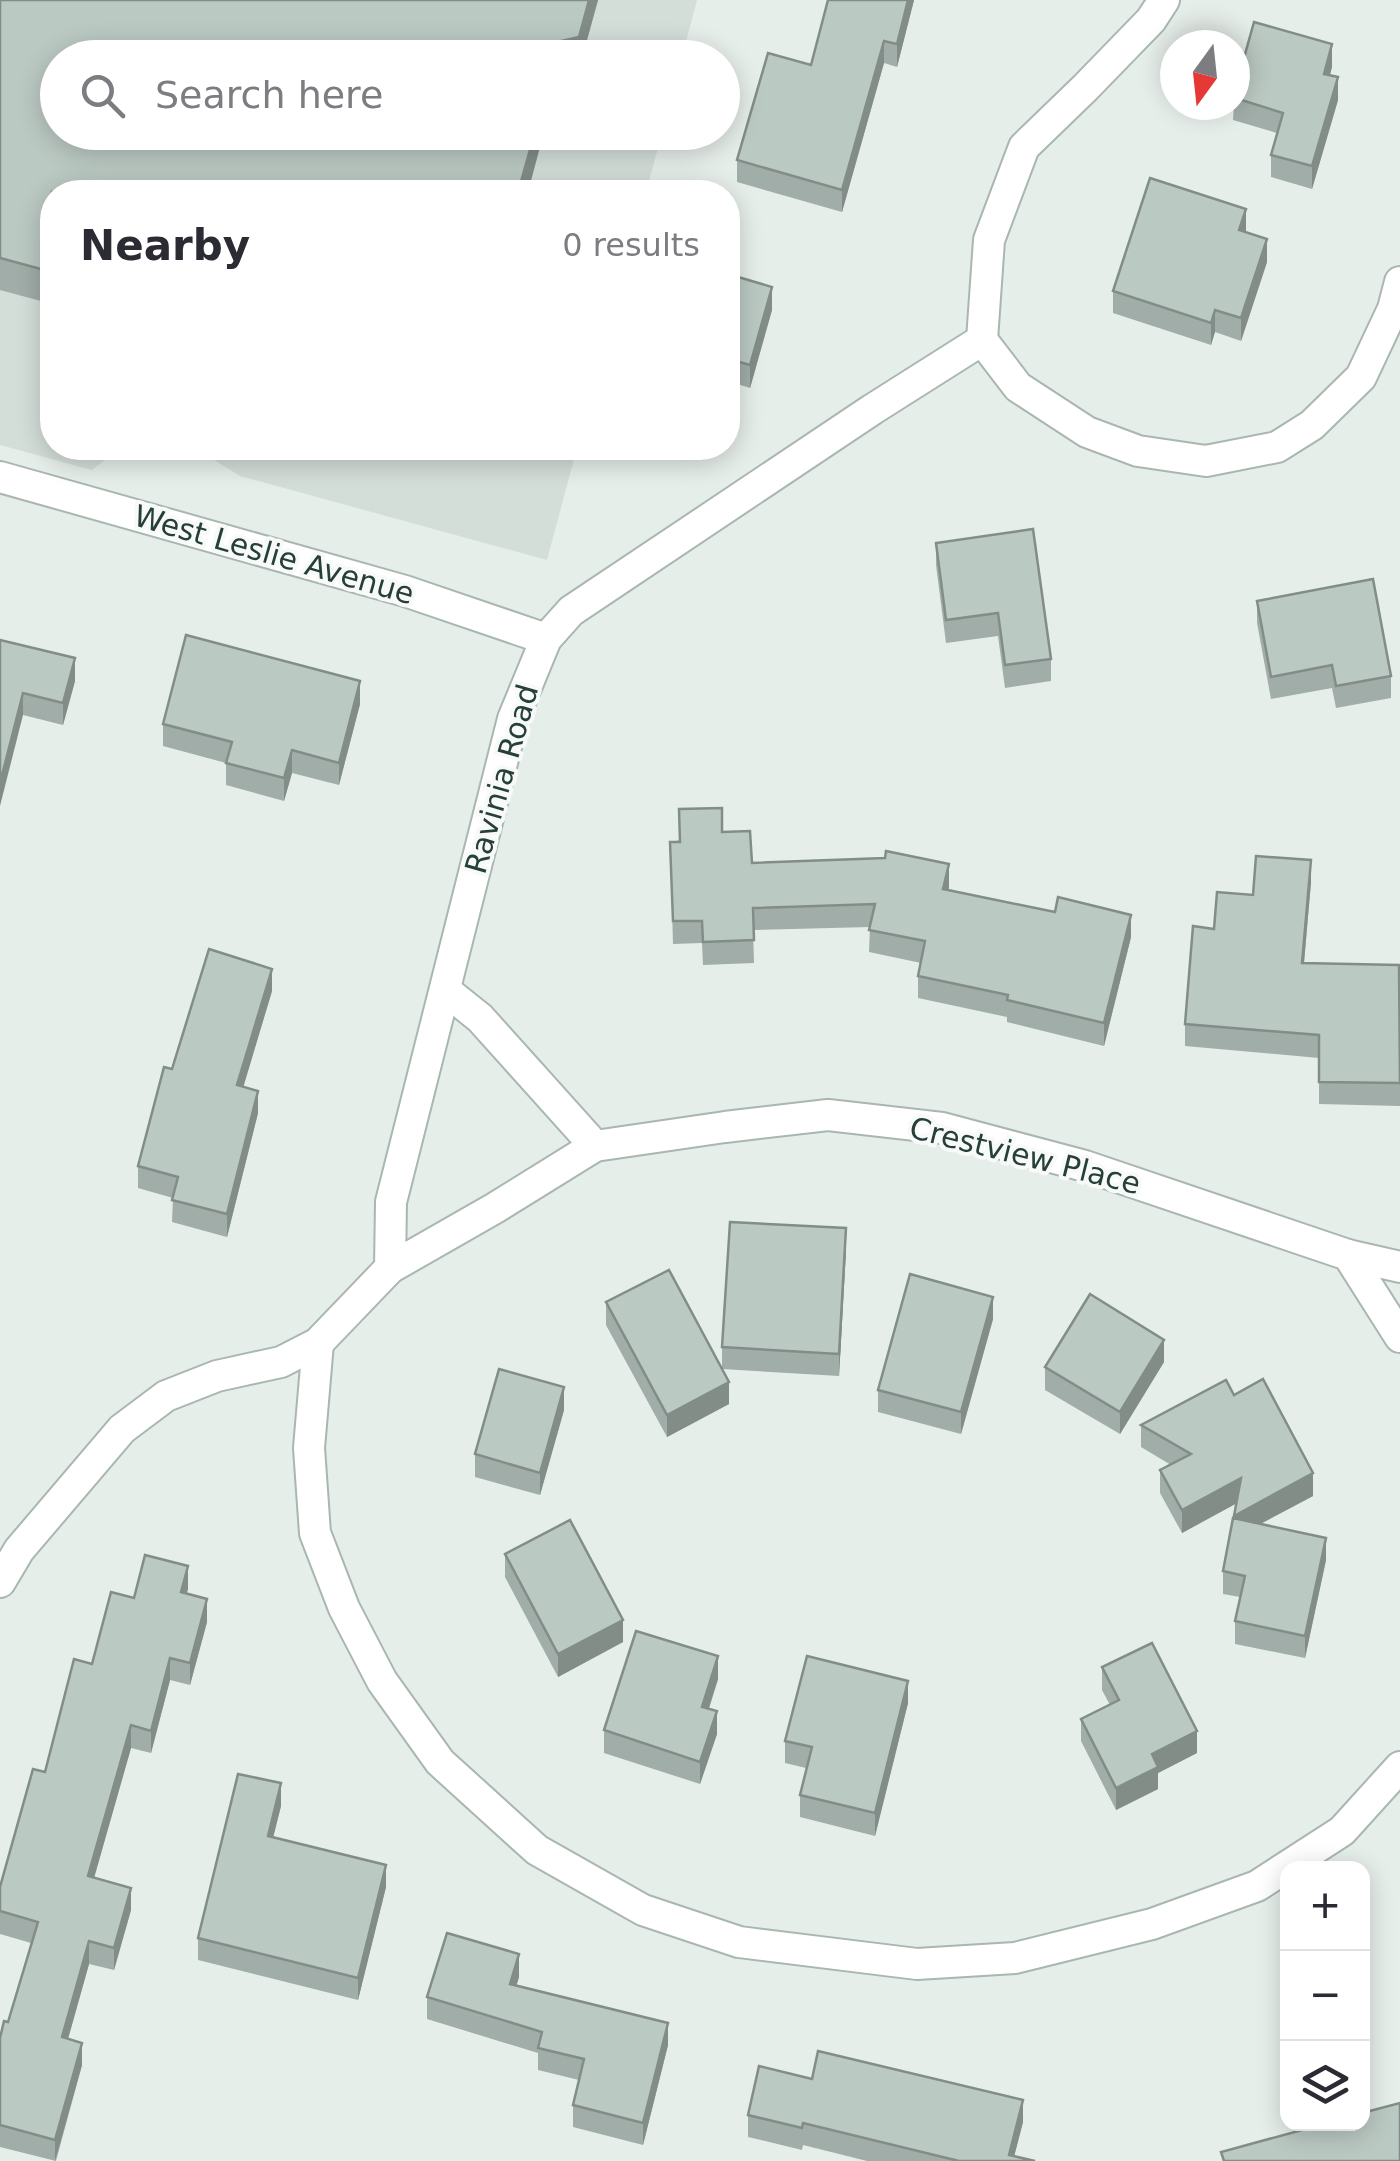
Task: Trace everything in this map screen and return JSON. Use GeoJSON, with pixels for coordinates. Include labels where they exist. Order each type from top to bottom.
{"type":"FeatureCollection","features":[{"type":"Feature","properties":{"kind":"street"},"geometry":{"type":"LineString","coordinates":[[1164,0],[1086,88],[1024,147],[989,240],[982,340],[1018,388],[1088,432],[1138,451],[1206,462],[1277,446],[1312,424],[1361,377],[1394,308],[1400,282]]}},
{"type":"Feature","properties":{"kind":"street","name":"Ravinia Road"},"geometry":{"type":"LineString","coordinates":[[390,1268],[391,1202],[514,719],[546,638],[571,611],[982,340]]}},
{"type":"Feature","properties":{"kind":"street","name":"West Leslie Avenue"},"geometry":{"type":"LineString","coordinates":[[0,477],[405,592],[546,638]]}},
{"type":"Feature","properties":{"kind":"street"},"geometry":{"type":"LineString","coordinates":[[446,990],[480,1018],[594,1146]]}},
{"type":"Feature","properties":{"kind":"street","name":"Crestview Place"},"geometry":{"type":"LineString","coordinates":[[390,1268],[594,1146],[828,1116],[942,1128],[1085,1166],[1348,1255],[1400,1267]]}},
{"type":"Feature","properties":{"kind":"street"},"geometry":{"type":"LineString","coordinates":[[1348,1255],[1400,1337]]}},
{"type":"Feature","properties":{"kind":"street"},"geometry":{"type":"LineString","coordinates":[[0,1582],[9,1547],[122,1429],[166,1396],[217,1376],[282,1362],[318,1343],[390,1268]]}},
{"type":"Feature","properties":{"kind":"street"},"geometry":{"type":"LineString","coordinates":[[318,1343],[309,1448],[315,1533],[344,1608],[382,1681],[440,1762],[536,1850],[644,1910],[739,1942],[917,1964],[1014,1958],[1152,1924],[1257,1886],[1342,1830],[1400,1767]]}},
{"type":"Feature","properties":{"kind":"shaded area"},"geometry":{"type":"Polygon","coordinates":[[[0,0],[697,0],[686,40],[40,40],[40,150],[657,150],[649,180],[40,180],[40,456],[0,445],[0,0]]]}},
{"type":"Feature","properties":{"kind":"shaded area"},"geometry":{"type":"Polygon","coordinates":[[[55,460],[105,460],[92,470],[55,460]]]}},
{"type":"Feature","properties":{"kind":"shaded area"},"geometry":{"type":"Polygon","coordinates":[[[214,460],[574,460],[547,560],[240,476],[214,460]]]}},
{"type":"Feature","properties":{"kind":"building"},"geometry":{"type":"Polygon","coordinates":[[[0,0],[589,0],[579,37],[566,40],[40,40],[40,150],[530,150],[521,180],[40,180],[40,269],[0,258],[0,0]]]}},
{"type":"Feature","properties":{"kind":"building"},"geometry":{"type":"Polygon","coordinates":[[[828,0],[908,0],[897,44],[884,41],[842,190],[737,160],[768,53],[811,65],[828,0]]]}},
{"type":"Feature","properties":{"kind":"building"},"geometry":{"type":"Polygon","coordinates":[[[1254,22],[1332,44],[1324,74],[1338,77],[1312,166],[1271,155],[1283,113],[1250,103],[1250,36],[1254,22]]]}},
{"type":"Feature","properties":{"kind":"building"},"geometry":{"type":"Polygon","coordinates":[[[1150,178],[1246,209],[1239,230],[1267,239],[1241,318],[1215,310],[1211,323],[1113,291],[1150,178]]]}},
{"type":"Feature","properties":{"kind":"building"},"geometry":{"type":"Polygon","coordinates":[[[740,278],[772,287],[750,365],[740,362],[740,278]]]}},
{"type":"Feature","properties":{"kind":"building"},"geometry":{"type":"Polygon","coordinates":[[[1033,529],[1051,659],[1005,665],[998,613],[946,620],[936,543],[1033,529]]]}},
{"type":"Feature","properties":{"kind":"building"},"geometry":{"type":"Polygon","coordinates":[[[1373,579],[1391,676],[1336,686],[1332,665],[1271,677],[1257,601],[1373,579]]]}},
{"type":"Feature","properties":{"kind":"building"},"geometry":{"type":"Polygon","coordinates":[[[186,635],[360,681],[339,763],[292,750],[284,778],[226,763],[232,742],[163,724],[186,635]]]}},
{"type":"Feature","properties":{"kind":"building"},"geometry":{"type":"Polygon","coordinates":[[[0,640],[75,658],[63,703],[23,693],[0,783],[0,640]]]}},
{"type":"Feature","properties":{"kind":"building"},"geometry":{"type":"Polygon","coordinates":[[[722,808],[722,832],[750,831],[752,863],[885,858],[886,851],[949,864],[943,889],[1055,912],[1058,897],[1131,915],[1104,1023],[1007,1000],[1008,995],[918,976],[925,941],[869,930],[875,904],[753,908],[754,940],[703,942],[702,921],[673,921],[670,842],[680,842],[679,809],[722,808]]]}},
{"type":"Feature","properties":{"kind":"building"},"geometry":{"type":"Polygon","coordinates":[[[1256,856],[1311,860],[1302,963],[1399,965],[1400,1083],[1319,1082],[1319,1035],[1185,1024],[1193,926],[1214,929],[1217,892],[1253,895],[1256,856]]]}},
{"type":"Feature","properties":{"kind":"building"},"geometry":{"type":"Polygon","coordinates":[[[209,949],[272,969],[237,1085],[258,1091],[227,1214],[172,1200],[178,1177],[138,1166],[164,1067],[172,1069],[209,949]]]}},
{"type":"Feature","properties":{"kind":"building"},"geometry":{"type":"Polygon","coordinates":[[[730,1222],[846,1228],[839,1354],[722,1347],[730,1222]]]}},
{"type":"Feature","properties":{"kind":"building"},"geometry":{"type":"Polygon","coordinates":[[[669,1270],[729,1382],[667,1415],[606,1302],[669,1270]]]}},
{"type":"Feature","properties":{"kind":"building"},"geometry":{"type":"Polygon","coordinates":[[[910,1274],[993,1297],[961,1412],[878,1390],[910,1274]]]}},
{"type":"Feature","properties":{"kind":"building"},"geometry":{"type":"Polygon","coordinates":[[[1090,1294],[1164,1340],[1120,1412],[1045,1367],[1090,1294]]]}},
{"type":"Feature","properties":{"kind":"building"},"geometry":{"type":"Polygon","coordinates":[[[499,1369],[564,1387],[540,1473],[475,1454],[499,1369]]]}},
{"type":"Feature","properties":{"kind":"building"},"geometry":{"type":"Polygon","coordinates":[[[1263,1379],[1313,1473],[1234,1516],[1241,1478],[1182,1510],[1160,1470],[1191,1454],[1141,1425],[1226,1380],[1234,1395],[1263,1379]]]}},
{"type":"Feature","properties":{"kind":"building"},"geometry":{"type":"Polygon","coordinates":[[[1233,1518],[1326,1538],[1305,1636],[1235,1621],[1245,1576],[1223,1571],[1233,1518]]]}},
{"type":"Feature","properties":{"kind":"building"},"geometry":{"type":"Polygon","coordinates":[[[570,1520],[623,1620],[558,1654],[505,1554],[570,1520]]]}},
{"type":"Feature","properties":{"kind":"building"},"geometry":{"type":"Polygon","coordinates":[[[145,1555],[188,1566],[181,1592],[207,1599],[190,1663],[170,1658],[151,1731],[131,1725],[88,1876],[131,1888],[114,1948],[89,1941],[62,2037],[82,2043],[55,2140],[0,2125],[0,2038],[38,1922],[0,1911],[0,1887],[33,1769],[45,1772],[74,1659],[92,1664],[111,1592],[134,1598],[145,1555]]]}},
{"type":"Feature","properties":{"kind":"building"},"geometry":{"type":"Polygon","coordinates":[[[636,1631],[718,1656],[702,1707],[717,1711],[700,1762],[604,1730],[636,1631]]]}},
{"type":"Feature","properties":{"kind":"building"},"geometry":{"type":"Polygon","coordinates":[[[1152,1643],[1197,1731],[1152,1754],[1158,1767],[1116,1788],[1081,1719],[1119,1700],[1102,1667],[1152,1643]]]}},
{"type":"Feature","properties":{"kind":"building"},"geometry":{"type":"Polygon","coordinates":[[[807,1656],[908,1681],[875,1813],[800,1795],[812,1747],[785,1741],[807,1656]]]}},
{"type":"Feature","properties":{"kind":"building"},"geometry":{"type":"Polygon","coordinates":[[[238,1774],[281,1783],[268,1836],[386,1865],[358,1978],[198,1938],[238,1774]]]}},
{"type":"Feature","properties":{"kind":"building"},"geometry":{"type":"Polygon","coordinates":[[[447,1933],[519,1954],[510,1984],[668,2023],[643,2123],[573,2105],[584,2059],[538,2048],[542,2032],[427,1997],[447,1933]]]}},
{"type":"Feature","properties":{"kind":"building"},"geometry":{"type":"Polygon","coordinates":[[[818,2051],[1023,2100],[1009,2155],[1035,2161],[959,2161],[803,2123],[802,2128],[748,2115],[759,2066],[812,2079],[818,2051]]]}},
{"type":"Feature","properties":{"kind":"building"},"geometry":{"type":"Polygon","coordinates":[[[1400,2103],[1400,2161],[1224,2161],[1221,2152],[1298,2131],[1370,2131],[1370,2111],[1400,2103]]]}}]}
